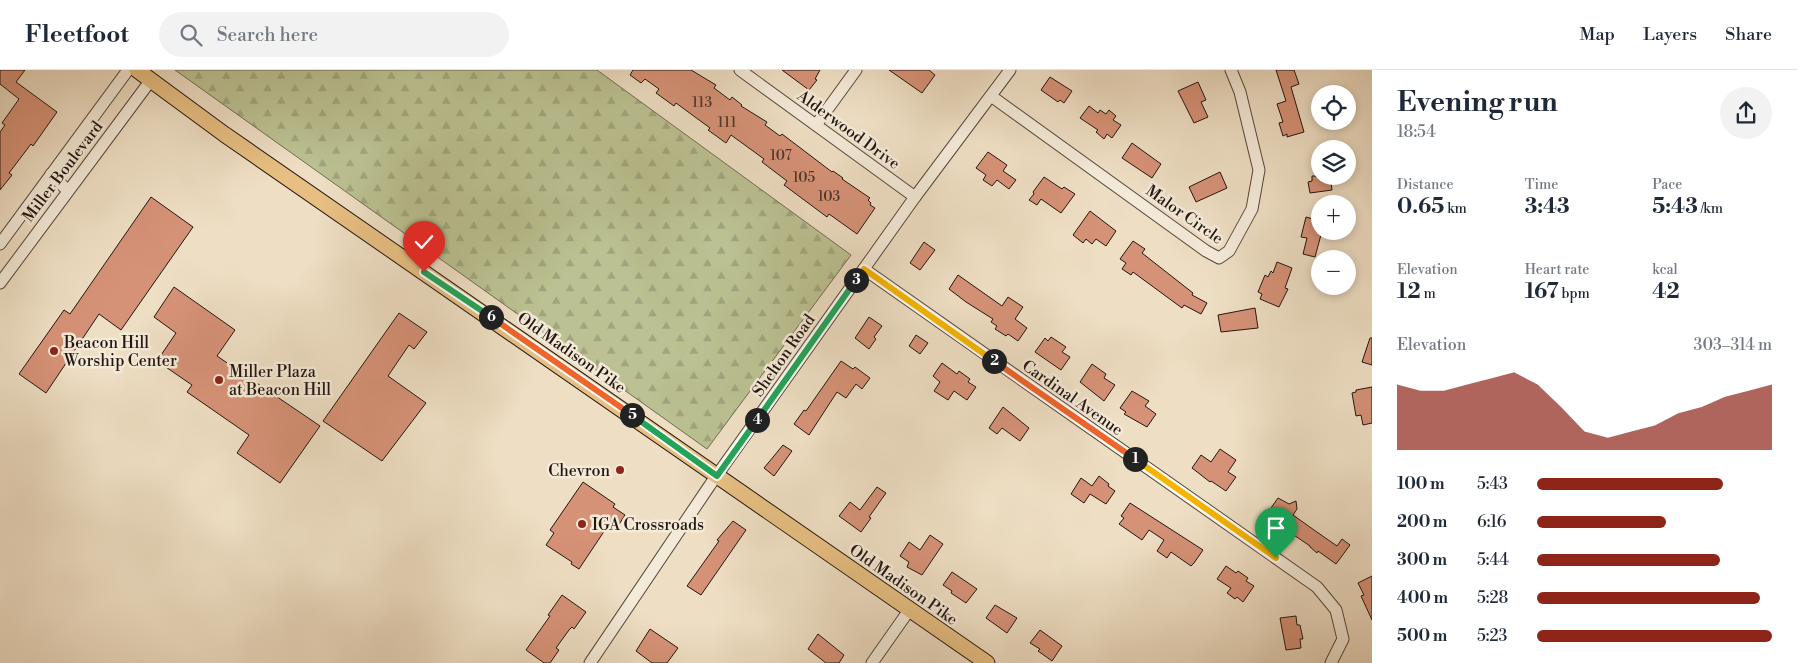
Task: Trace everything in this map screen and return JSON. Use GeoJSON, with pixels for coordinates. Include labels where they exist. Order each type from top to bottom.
{"type":"FeatureCollection","features":[{"type":"Feature","properties":{"kind":"main road","name":"Old Madison Pike"},"geometry":{"type":"LineString","coordinates":[[137,70],[224,134],[988,663]]}},
{"type":"Feature","properties":{"kind":"street","name":"Miller Boulevard"},"geometry":{"type":"LineString","coordinates":[[0,244],[128,70]]}},
{"type":"Feature","properties":{"kind":"street","name":"Alderwood Drive"},"geometry":{"type":"LineString","coordinates":[[740,70],[916,197]]}},
{"type":"Feature","properties":{"kind":"street"},"geometry":{"type":"LineString","coordinates":[[816,125],[856,70]]}},
{"type":"Feature","properties":{"kind":"street","name":"Shelton Road"},"geometry":{"type":"LineString","coordinates":[[590,663],[717,476],[864,269],[1010,70]]}},
{"type":"Feature","properties":{"kind":"street","name":"Malor Circle"},"geometry":{"type":"LineString","coordinates":[[991,96],[1206,251],[1219,258],[1229,251],[1252,209],[1259,170],[1240,92],[1231,70]]}},
{"type":"Feature","properties":{"kind":"street","name":"Miller Boulevard"},"geometry":{"type":"LineString","coordinates":[[0,283],[151,80]]}},
{"type":"Feature","properties":{"kind":"street"},"geometry":{"type":"LineString","coordinates":[[51,174],[68,191]]}},
{"type":"Feature","properties":{"kind":"street","name":"Cardinal Avenue"},"geometry":{"type":"LineString","coordinates":[[864,269],[1317,587],[1336,610],[1343,638],[1331,663]]}},
{"type":"Feature","properties":{"kind":"street"},"geometry":{"type":"LineString","coordinates":[[872,663],[910,609]]}},
{"type":"Feature","properties":{"kind":"green space"},"geometry":{"type":"Polygon","coordinates":[[[175,70],[597,70],[851,255],[707,449],[175,70]]]}},
{"type":"Feature","properties":{"kind":"building"},"geometry":{"type":"Polygon","coordinates":[[[0,70],[25,70],[16,82],[57,112],[33,146],[31,144],[9,173],[12,175],[0,190],[0,132],[5,125],[2,123],[19,99],[0,84],[0,70]]]}},
{"type":"Feature","properties":{"kind":"building"},"geometry":{"type":"Polygon","coordinates":[[[633,70],[691,70],[716,85],[714,88],[730,100],[732,97],[741,106],[767,122],[765,125],[780,136],[782,134],[870,198],[868,200],[871,203],[870,205],[875,208],[857,234],[829,214],[827,217],[784,185],[787,181],[762,162],[764,159],[731,135],[726,143],[708,130],[710,128],[676,103],[674,106],[656,93],[659,89],[645,79],[641,83],[630,75],[633,70]]]}},
{"type":"Feature","properties":{"kind":"building"},"geometry":{"type":"Polygon","coordinates":[[[782,70],[820,70],[815,79],[817,80],[809,90],[782,70]]]}},
{"type":"Feature","properties":{"kind":"building"},"geometry":{"type":"Polygon","coordinates":[[[889,70],[929,70],[935,75],[922,93],[889,70]]]}},
{"type":"Feature","properties":{"kind":"building"},"geometry":{"type":"Polygon","coordinates":[[[1276,70],[1294,70],[1299,84],[1291,87],[1304,132],[1287,137],[1287,134],[1283,136],[1279,123],[1283,122],[1277,104],[1286,101],[1276,70]]]}},
{"type":"Feature","properties":{"kind":"building"},"geometry":{"type":"Polygon","coordinates":[[[1050,77],[1072,91],[1064,103],[1060,100],[1058,102],[1041,90],[1050,77]]]}},
{"type":"Feature","properties":{"kind":"building"},"geometry":{"type":"Polygon","coordinates":[[[1198,82],[1206,100],[1201,102],[1208,117],[1194,123],[1178,91],[1198,82]]]}},
{"type":"Feature","properties":{"kind":"building"},"geometry":{"type":"Polygon","coordinates":[[[1089,106],[1098,113],[1100,110],[1106,114],[1109,110],[1116,116],[1113,120],[1121,125],[1112,138],[1107,134],[1104,139],[1096,132],[1098,130],[1080,118],[1089,106]]]}},
{"type":"Feature","properties":{"kind":"building"},"geometry":{"type":"Polygon","coordinates":[[[1132,143],[1161,164],[1152,178],[1122,158],[1132,143]]]}},
{"type":"Feature","properties":{"kind":"building"},"geometry":{"type":"Polygon","coordinates":[[[988,152],[1007,165],[1003,171],[1016,180],[1009,189],[997,180],[992,186],[983,180],[986,175],[976,168],[988,152]]]}},
{"type":"Feature","properties":{"kind":"building"},"geometry":{"type":"Polygon","coordinates":[[[1220,172],[1227,188],[1196,202],[1189,187],[1220,172]]]}},
{"type":"Feature","properties":{"kind":"building"},"geometry":{"type":"Polygon","coordinates":[[[1044,177],[1062,189],[1064,187],[1075,194],[1061,213],[1041,199],[1037,205],[1029,200],[1044,177]]]}},
{"type":"Feature","properties":{"kind":"building"},"geometry":{"type":"Polygon","coordinates":[[[1311,181],[1311,185],[1331,185],[1332,190],[1310,193],[1308,182],[1311,181]]]}},
{"type":"Feature","properties":{"kind":"building"},"geometry":{"type":"Polygon","coordinates":[[[151,197],[193,227],[121,330],[99,314],[46,393],[19,374],[64,310],[70,314],[151,197]]]}},
{"type":"Feature","properties":{"kind":"building"},"geometry":{"type":"Polygon","coordinates":[[[1090,211],[1116,231],[1106,246],[1096,239],[1092,244],[1086,239],[1083,243],[1073,235],[1090,211]]]}},
{"type":"Feature","properties":{"kind":"building"},"geometry":{"type":"Polygon","coordinates":[[[1306,217],[1311,218],[1311,240],[1320,240],[1317,250],[1311,250],[1311,256],[1303,254],[1307,238],[1301,237],[1306,217]]]}},
{"type":"Feature","properties":{"kind":"building"},"geometry":{"type":"Polygon","coordinates":[[[1133,241],[1145,249],[1142,253],[1193,293],[1192,295],[1207,303],[1201,314],[1184,305],[1182,308],[1133,272],[1131,275],[1122,269],[1126,263],[1120,259],[1133,241]]]}},
{"type":"Feature","properties":{"kind":"building"},"geometry":{"type":"Polygon","coordinates":[[[924,242],[935,250],[920,270],[910,263],[924,242]]]}},
{"type":"Feature","properties":{"kind":"building"},"geometry":{"type":"Polygon","coordinates":[[[1277,262],[1292,268],[1285,288],[1288,289],[1279,307],[1260,299],[1262,294],[1258,292],[1265,275],[1268,277],[1271,271],[1273,273],[1277,262]]]}},
{"type":"Feature","properties":{"kind":"building"},"geometry":{"type":"Polygon","coordinates":[[[958,275],[1002,306],[1008,297],[1023,307],[1015,319],[1027,328],[1018,341],[1008,334],[1006,336],[995,329],[997,326],[991,322],[993,319],[949,289],[958,275]]]}},
{"type":"Feature","properties":{"kind":"building","name":"Miller Plaza at Beacon Hill"},"geometry":{"type":"Polygon","coordinates":[[[174,287],[235,330],[217,356],[320,426],[280,483],[237,453],[249,435],[187,392],[192,385],[157,361],[176,333],[154,317],[174,287]]]}},
{"type":"Feature","properties":{"kind":"building"},"geometry":{"type":"Polygon","coordinates":[[[1255,308],[1258,328],[1221,332],[1218,315],[1255,308]]]}},
{"type":"Feature","properties":{"kind":"building"},"geometry":{"type":"Polygon","coordinates":[[[399,313],[427,332],[414,349],[409,345],[388,376],[426,403],[382,461],[323,421],[399,313]]]}},
{"type":"Feature","properties":{"kind":"building"},"geometry":{"type":"Polygon","coordinates":[[[869,317],[882,326],[874,337],[876,339],[869,349],[855,338],[869,317]]]}},
{"type":"Feature","properties":{"kind":"building"},"geometry":{"type":"Polygon","coordinates":[[[916,335],[928,343],[920,354],[909,346],[916,335]]]}},
{"type":"Feature","properties":{"kind":"building"},"geometry":{"type":"Polygon","coordinates":[[[1051,337],[1066,347],[1062,352],[1070,357],[1061,370],[1035,352],[1045,338],[1048,341],[1051,337]]]}},
{"type":"Feature","properties":{"kind":"building"},"geometry":{"type":"Polygon","coordinates":[[[1370,338],[1372,338],[1372,365],[1362,362],[1370,338]]]}},
{"type":"Feature","properties":{"kind":"building"},"geometry":{"type":"Polygon","coordinates":[[[841,361],[853,369],[855,367],[870,378],[862,389],[856,384],[846,398],[837,392],[809,435],[794,424],[804,410],[806,411],[841,361]]]}},
{"type":"Feature","properties":{"kind":"building"},"geometry":{"type":"Polygon","coordinates":[[[942,363],[957,374],[959,371],[970,379],[968,382],[976,387],[967,400],[954,391],[948,400],[934,391],[940,382],[933,376],[942,363]]]}},
{"type":"Feature","properties":{"kind":"building"},"geometry":{"type":"Polygon","coordinates":[[[1092,364],[1106,374],[1104,378],[1115,385],[1104,401],[1080,382],[1092,364]]]}},
{"type":"Feature","properties":{"kind":"building"},"geometry":{"type":"Polygon","coordinates":[[[1372,387],[1372,423],[1363,425],[1361,415],[1356,416],[1352,393],[1356,392],[1356,390],[1372,387]]]}},
{"type":"Feature","properties":{"kind":"building"},"geometry":{"type":"Polygon","coordinates":[[[1132,391],[1149,401],[1145,406],[1156,414],[1147,427],[1124,414],[1126,412],[1120,408],[1132,391]]]}},
{"type":"Feature","properties":{"kind":"building"},"geometry":{"type":"Polygon","coordinates":[[[1003,407],[1029,428],[1020,441],[1002,428],[997,434],[989,428],[1003,407]]]}},
{"type":"Feature","properties":{"kind":"building"},"geometry":{"type":"Polygon","coordinates":[[[783,445],[792,451],[774,476],[764,468],[783,445]]]}},
{"type":"Feature","properties":{"kind":"building"},"geometry":{"type":"Polygon","coordinates":[[[1220,449],[1236,460],[1228,472],[1236,477],[1226,491],[1210,482],[1192,468],[1201,455],[1211,462],[1220,449]]]}},
{"type":"Feature","properties":{"kind":"building"},"geometry":{"type":"Polygon","coordinates":[[[1099,476],[1115,491],[1106,504],[1090,494],[1084,503],[1071,494],[1081,478],[1092,486],[1099,476]]]}},
{"type":"Feature","properties":{"kind":"building","name":"IGA Crossroads"},"geometry":{"type":"Polygon","coordinates":[[[583,482],[615,504],[613,507],[625,515],[618,526],[611,521],[579,569],[571,564],[572,562],[546,545],[554,533],[550,530],[583,482]]]}},
{"type":"Feature","properties":{"kind":"building"},"geometry":{"type":"Polygon","coordinates":[[[877,487],[886,493],[861,532],[839,516],[850,502],[860,510],[877,487]]]}},
{"type":"Feature","properties":{"kind":"building"},"geometry":{"type":"Polygon","coordinates":[[[1278,498],[1289,504],[1296,501],[1297,509],[1293,515],[1337,546],[1342,539],[1350,545],[1336,564],[1318,551],[1317,553],[1285,529],[1283,532],[1272,524],[1275,521],[1266,515],[1278,498]]]}},
{"type":"Feature","properties":{"kind":"building"},"geometry":{"type":"Polygon","coordinates":[[[1130,503],[1203,550],[1194,563],[1191,566],[1171,552],[1167,558],[1157,551],[1164,540],[1149,530],[1142,540],[1119,524],[1124,518],[1121,516],[1130,503]]]}},
{"type":"Feature","properties":{"kind":"building"},"geometry":{"type":"Polygon","coordinates":[[[733,521],[746,530],[701,595],[687,586],[719,541],[717,540],[733,521]]]}},
{"type":"Feature","properties":{"kind":"building"},"geometry":{"type":"Polygon","coordinates":[[[930,535],[943,544],[922,575],[907,567],[909,562],[900,556],[909,542],[920,550],[930,535]]]}},
{"type":"Feature","properties":{"kind":"building"},"geometry":{"type":"Polygon","coordinates":[[[1226,566],[1248,578],[1246,581],[1254,586],[1243,602],[1227,593],[1231,588],[1217,579],[1226,566]]]}},
{"type":"Feature","properties":{"kind":"building"},"geometry":{"type":"Polygon","coordinates":[[[952,572],[977,589],[966,603],[943,585],[952,572]]]}},
{"type":"Feature","properties":{"kind":"building"},"geometry":{"type":"Polygon","coordinates":[[[1372,576],[1372,620],[1361,596],[1364,595],[1358,583],[1372,576]]]}},
{"type":"Feature","properties":{"kind":"building"},"geometry":{"type":"Polygon","coordinates":[[[562,595],[586,612],[574,629],[572,627],[569,630],[556,648],[559,650],[550,663],[544,663],[526,650],[562,595]]]}},
{"type":"Feature","properties":{"kind":"building"},"geometry":{"type":"Polygon","coordinates":[[[995,605],[1017,618],[1007,633],[986,618],[995,605]]]}},
{"type":"Feature","properties":{"kind":"building"},"geometry":{"type":"Polygon","coordinates":[[[1296,616],[1297,625],[1300,625],[1303,639],[1300,639],[1301,648],[1286,650],[1280,618],[1296,616]]]}},
{"type":"Feature","properties":{"kind":"building"},"geometry":{"type":"Polygon","coordinates":[[[650,629],[678,648],[667,663],[652,663],[636,651],[650,629]]]}},
{"type":"Feature","properties":{"kind":"building"},"geometry":{"type":"Polygon","coordinates":[[[1040,630],[1062,646],[1052,661],[1038,651],[1040,649],[1030,643],[1040,630]]]}},
{"type":"Feature","properties":{"kind":"building"},"geometry":{"type":"Polygon","coordinates":[[[818,634],[844,655],[839,663],[826,663],[808,649],[818,634]]]}},
{"type":"Feature","properties":{"kind":"place","name":"Beacon Hill Worship Center"},"geometry":{"type":"Point","coordinates":[54,351]}},
{"type":"Feature","properties":{"kind":"place","name":"Miller Plaza at Beacon Hill"},"geometry":{"type":"Point","coordinates":[219,380]}},
{"type":"Feature","properties":{"kind":"place","name":"Chevron"},"geometry":{"type":"Point","coordinates":[620,470]}},
{"type":"Feature","properties":{"kind":"place","name":"IGA Crossroads"},"geometry":{"type":"Point","coordinates":[582,524]}},
{"type":"Feature","properties":{"kind":"route"},"geometry":{"type":"LineString","coordinates":[[424,272],[717,476],[864,269],[1276,558]]}}]}
